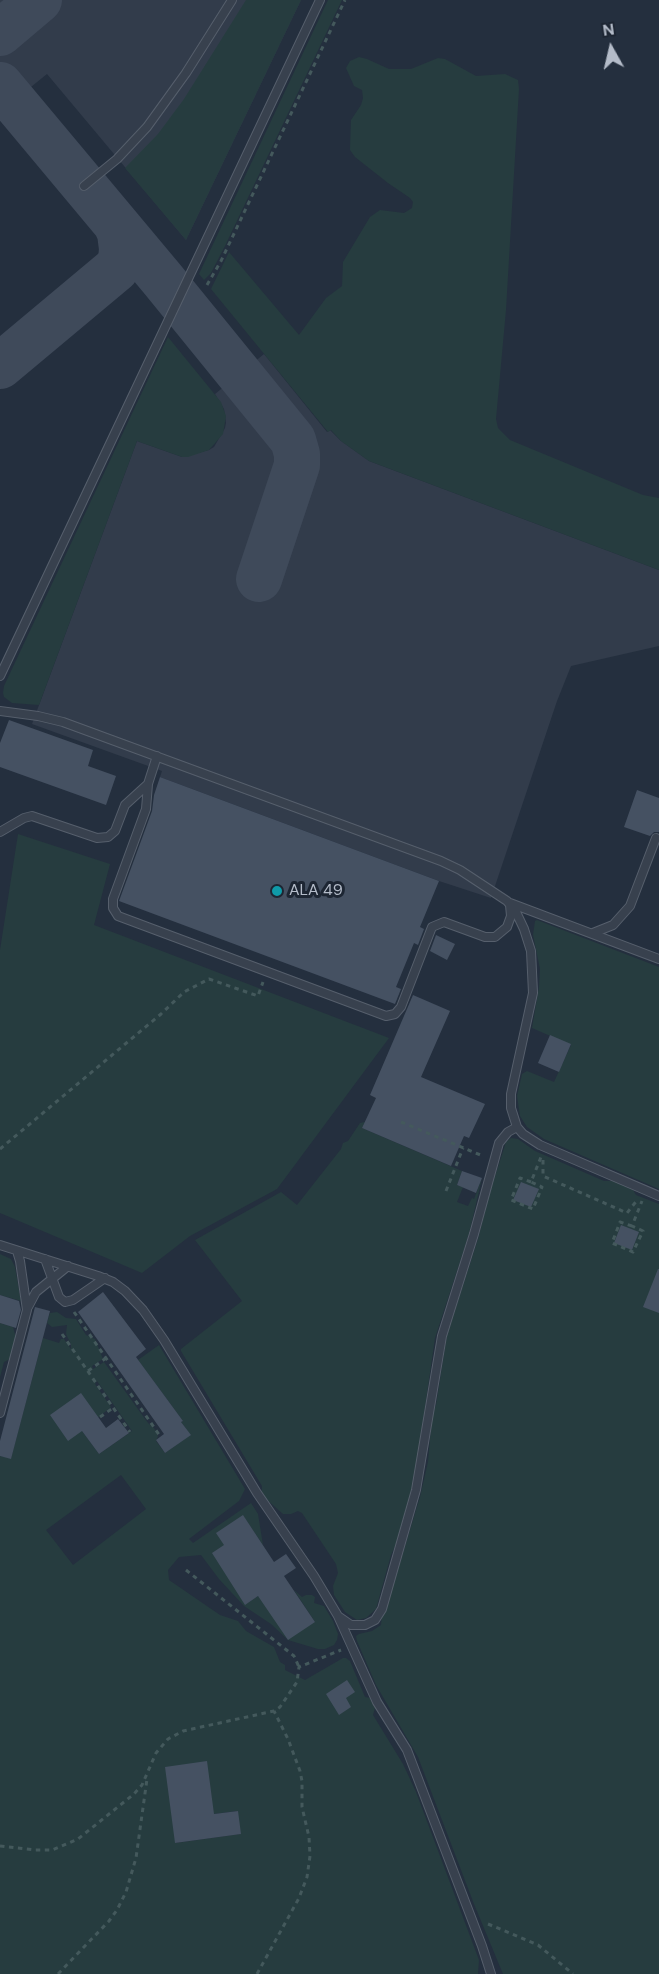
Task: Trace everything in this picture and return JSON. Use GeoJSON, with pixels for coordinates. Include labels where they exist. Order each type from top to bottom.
{"type":"FeatureCollection","features":[{"type":"Feature","properties":{"kind":"lane"},"geometry":{"type":"LineString","coordinates":[[84,186],[117,159],[147,127],[186,73],[232,0]]}},
{"type":"Feature","properties":{"kind":"lane"},"geometry":{"type":"LineString","coordinates":[[0,676],[320,0]]}},
{"type":"Feature","properties":{"kind":"lane"},"geometry":{"type":"LineString","coordinates":[[0,711],[63,722],[441,861],[460,870],[509,903],[659,959]]}},
{"type":"Feature","properties":{"kind":"lane"},"geometry":{"type":"LineString","coordinates":[[157,756],[148,784],[146,809],[113,899],[115,912],[122,919],[391,1016],[401,1007],[432,927],[444,922],[485,937],[495,937],[507,927],[511,916],[509,903]]}},
{"type":"Feature","properties":{"kind":"lane"},"geometry":{"type":"LineString","coordinates":[[0,832],[32,816],[97,838],[108,837],[115,831],[125,805],[148,784]]}},
{"type":"Feature","properties":{"kind":"lane"},"geometry":{"type":"LineString","coordinates":[[589,933],[607,929],[625,915],[635,896],[656,838]]}},
{"type":"Feature","properties":{"kind":"lane"},"geometry":{"type":"LineString","coordinates":[[509,903],[520,919],[531,951],[534,980],[531,1008],[511,1094],[511,1108],[517,1127],[531,1140],[546,1148],[659,1196]]}},
{"type":"Feature","properties":{"kind":"lane"},"geometry":{"type":"LineString","coordinates":[[338,1616],[351,1625],[365,1625],[375,1620],[382,1609],[416,1490],[442,1336],[502,1138],[517,1127]]}},
{"type":"Feature","properties":{"kind":"lane"},"geometry":{"type":"LineString","coordinates":[[0,1245],[105,1278],[125,1291],[152,1321],[257,1493],[314,1576],[338,1616],[377,1702],[407,1750],[469,1910],[491,1974]]}},
{"type":"Feature","properties":{"kind":"lane"},"geometry":{"type":"LineString","coordinates":[[17,1251],[27,1310]]}},
{"type":"Feature","properties":{"kind":"lane"},"geometry":{"type":"LineString","coordinates":[[45,1259],[60,1299],[69,1302],[105,1278]]}},
{"type":"Feature","properties":{"kind":"lane"},"geometry":{"type":"LineString","coordinates":[[0,1413],[27,1310],[36,1292],[68,1266]]}},
{"type":"Feature","properties":{"kind":"path"},"geometry":{"type":"LineString","coordinates":[[207,285],[221,261],[345,0]]}},
{"type":"Feature","properties":{"kind":"path"},"geometry":{"type":"LineString","coordinates":[[0,1149],[184,992],[209,979],[258,996],[266,972]]}},
{"type":"Feature","properties":{"kind":"path"},"geometry":{"type":"LineString","coordinates":[[401,1122],[494,1161]]}},
{"type":"Feature","properties":{"kind":"path"},"geometry":{"type":"LineString","coordinates":[[446,1191],[464,1148]]}},
{"type":"Feature","properties":{"kind":"path"},"geometry":{"type":"LineString","coordinates":[[531,1182],[546,1148]]}},
{"type":"Feature","properties":{"kind":"path"},"geometry":{"type":"LineString","coordinates":[[532,1153],[542,1158]]}},
{"type":"Feature","properties":{"kind":"path"},"geometry":{"type":"LineString","coordinates":[[542,1158],[543,1176],[627,1213],[638,1199]]}},
{"type":"Feature","properties":{"kind":"path"},"geometry":{"type":"LineString","coordinates":[[520,1178],[531,1182],[542,1187],[532,1209],[511,1200],[520,1178]]}},
{"type":"Feature","properties":{"kind":"path"},"geometry":{"type":"LineString","coordinates":[[632,1226],[646,1191]]}},
{"type":"Feature","properties":{"kind":"path"},"geometry":{"type":"LineString","coordinates":[[620,1222],[632,1226],[643,1231],[633,1252],[612,1243],[620,1222]]}},
{"type":"Feature","properties":{"kind":"path"},"geometry":{"type":"LineString","coordinates":[[71,1308],[160,1436]]}},
{"type":"Feature","properties":{"kind":"path"},"geometry":{"type":"LineString","coordinates":[[63,1334],[130,1432]]}},
{"type":"Feature","properties":{"kind":"path"},"geometry":{"type":"LineString","coordinates":[[87,1371],[106,1358]]}},
{"type":"Feature","properties":{"kind":"path"},"geometry":{"type":"LineString","coordinates":[[100,1417],[113,1408]]}},
{"type":"Feature","properties":{"kind":"path"},"geometry":{"type":"LineString","coordinates":[[58,1974],[109,1921],[126,1892],[136,1857],[147,1775],[151,1761],[161,1745],[176,1734],[274,1711],[280,1707],[297,1682],[299,1667],[294,1656],[186,1570]]}},
{"type":"Feature","properties":{"kind":"path"},"geometry":{"type":"LineString","coordinates":[[299,1667],[351,1646]]}},
{"type":"Feature","properties":{"kind":"path"},"geometry":{"type":"LineString","coordinates":[[257,1974],[299,1898],[307,1877],[310,1856],[309,1837],[302,1807],[300,1771],[288,1738],[274,1711]]}},
{"type":"Feature","properties":{"kind":"path"},"geometry":{"type":"LineString","coordinates":[[0,1846],[52,1850],[72,1842],[134,1794],[147,1775]]}},
{"type":"Feature","properties":{"kind":"path"},"geometry":{"type":"LineString","coordinates":[[469,1910],[487,1923],[538,1945],[573,1974]]}},
{"type":"Feature","properties":{"kind":"shaded area"},"geometry":{"type":"Polygon","coordinates":[[[0,0],[301,0],[186,240],[47,74],[0,112],[0,0]]]}},
{"type":"Feature","properties":{"kind":"shaded area"},"geometry":{"type":"Polygon","coordinates":[[[264,354],[327,432],[330,430],[369,461],[659,570],[659,646],[571,666],[557,701],[491,898],[439,881],[160,777],[162,771],[32,724],[137,441],[182,457],[214,447],[226,423],[224,409],[215,394],[264,354]]]}},
{"type":"Feature","properties":{"kind":"green space"},"geometry":{"type":"Polygon","coordinates":[[[246,0],[301,0],[186,240],[125,168],[158,134],[184,99],[246,0]]]}},
{"type":"Feature","properties":{"kind":"green space"},"geometry":{"type":"Polygon","coordinates":[[[328,0],[342,0],[225,246],[211,273],[204,280],[199,274],[328,0]]]}},
{"type":"Feature","properties":{"kind":"green space"},"geometry":{"type":"Polygon","coordinates":[[[359,57],[389,69],[411,69],[438,58],[445,59],[476,76],[505,74],[518,80],[506,310],[496,419],[498,428],[510,440],[643,495],[659,498],[659,570],[369,461],[341,441],[331,430],[328,432],[211,289],[229,252],[299,335],[326,298],[342,286],[343,262],[370,217],[380,210],[404,213],[412,208],[413,202],[410,198],[355,157],[350,150],[351,120],[363,98],[362,90],[354,86],[346,68],[350,61],[359,57]]]}},
{"type":"Feature","properties":{"kind":"green space"},"geometry":{"type":"Polygon","coordinates":[[[168,337],[221,402],[226,416],[223,434],[209,450],[188,457],[137,441],[39,705],[12,703],[4,697],[4,686],[168,337]]]}},
{"type":"Feature","properties":{"kind":"green space"},"geometry":{"type":"Polygon","coordinates":[[[18,834],[110,864],[94,925],[389,1038],[277,1189],[190,1236],[142,1273],[0,1213],[0,950],[18,834]]]}},
{"type":"Feature","properties":{"kind":"green space"},"geometry":{"type":"Polygon","coordinates":[[[537,920],[659,967],[659,1189],[544,1139],[527,1127],[520,1116],[517,1096],[522,1074],[527,1071],[554,1082],[571,1045],[532,1028],[540,969],[533,935],[537,920]]]}},
{"type":"Feature","properties":{"kind":"green space"},"geometry":{"type":"Polygon","coordinates":[[[365,1122],[362,1128],[462,1171],[457,1185],[463,1187],[457,1202],[468,1206],[472,1198],[474,1199],[482,1178],[469,1234],[435,1338],[415,1477],[376,1609],[366,1618],[357,1620],[345,1612],[334,1595],[333,1586],[338,1573],[336,1564],[302,1513],[298,1511],[283,1514],[265,1498],[262,1486],[181,1349],[242,1301],[195,1240],[281,1192],[297,1205],[341,1149],[343,1143],[348,1141],[360,1123],[365,1122]]]}},
{"type":"Feature","properties":{"kind":"green space"},"geometry":{"type":"Polygon","coordinates":[[[511,1138],[518,1139],[535,1151],[604,1181],[614,1181],[633,1190],[636,1195],[659,1204],[659,1974],[503,1974],[418,1757],[376,1685],[356,1636],[372,1631],[381,1625],[382,1615],[385,1612],[420,1497],[428,1462],[432,1415],[436,1405],[447,1335],[506,1142],[511,1138]]]}},
{"type":"Feature","properties":{"kind":"green space"},"geometry":{"type":"Polygon","coordinates":[[[0,1254],[11,1259],[15,1267],[21,1301],[0,1295],[0,1254]]]}},
{"type":"Feature","properties":{"kind":"green space"},"geometry":{"type":"Polygon","coordinates":[[[57,1312],[66,1318],[76,1319],[86,1335],[95,1339],[103,1359],[92,1366],[93,1369],[104,1362],[154,1428],[158,1436],[156,1441],[165,1453],[190,1435],[181,1422],[183,1421],[138,1360],[159,1345],[245,1489],[239,1501],[189,1539],[193,1543],[251,1503],[258,1514],[263,1545],[243,1516],[224,1545],[246,1604],[258,1596],[315,1622],[294,1590],[302,1597],[312,1595],[315,1597],[314,1603],[324,1606],[333,1621],[338,1634],[337,1640],[334,1645],[318,1649],[288,1640],[271,1624],[244,1606],[201,1555],[179,1557],[168,1570],[169,1580],[220,1615],[238,1621],[246,1631],[274,1647],[280,1662],[285,1665],[285,1670],[305,1680],[343,1658],[350,1661],[365,1697],[370,1698],[373,1703],[375,1708],[373,1715],[403,1764],[416,1792],[479,1960],[478,1974],[0,1974],[0,1456],[11,1458],[43,1338],[59,1343],[61,1339],[64,1339],[71,1349],[66,1334],[67,1325],[52,1327],[47,1323],[50,1313],[57,1312]],[[97,1381],[95,1384],[111,1407],[82,1431],[99,1454],[132,1431],[97,1381]],[[121,1475],[46,1530],[73,1565],[146,1509],[121,1475]],[[237,1811],[173,1819],[176,1843],[240,1834],[237,1811]]]}},
{"type":"Feature","properties":{"kind":"green space"},"geometry":{"type":"Polygon","coordinates":[[[0,1323],[13,1327],[17,1342],[10,1359],[4,1362],[0,1377],[0,1323]]]}},
{"type":"Feature","properties":{"kind":"building"},"geometry":{"type":"Polygon","coordinates":[[[9,720],[93,750],[88,766],[116,776],[106,805],[0,767],[0,743],[9,720]]]}},
{"type":"Feature","properties":{"kind":"building","name":"ALA 49"},"geometry":{"type":"Polygon","coordinates":[[[160,777],[439,881],[420,927],[424,929],[418,945],[414,943],[396,987],[401,989],[395,1004],[119,901],[152,811],[160,777]]]}},
{"type":"Feature","properties":{"kind":"building"},"geometry":{"type":"Polygon","coordinates":[[[637,790],[659,798],[659,832],[654,832],[650,836],[624,827],[637,790]]]}},
{"type":"Feature","properties":{"kind":"building"},"geometry":{"type":"Polygon","coordinates":[[[436,935],[455,944],[447,960],[430,951],[436,935]]]}},
{"type":"Feature","properties":{"kind":"building"},"geometry":{"type":"Polygon","coordinates":[[[413,995],[450,1011],[421,1077],[485,1104],[469,1138],[464,1136],[451,1166],[362,1128],[376,1098],[370,1095],[413,995]]]}},
{"type":"Feature","properties":{"kind":"building"},"geometry":{"type":"Polygon","coordinates":[[[550,1035],[571,1044],[559,1072],[538,1063],[550,1035]]]}},
{"type":"Feature","properties":{"kind":"building"},"geometry":{"type":"Polygon","coordinates":[[[462,1171],[482,1178],[476,1193],[457,1185],[462,1171]]]}},
{"type":"Feature","properties":{"kind":"building"},"geometry":{"type":"Polygon","coordinates":[[[521,1182],[539,1189],[531,1207],[513,1200],[521,1182]]]}},
{"type":"Feature","properties":{"kind":"building"},"geometry":{"type":"Polygon","coordinates":[[[621,1225],[639,1232],[632,1250],[614,1243],[621,1225]]]}},
{"type":"Feature","properties":{"kind":"building"},"geometry":{"type":"Polygon","coordinates":[[[659,1269],[659,1313],[643,1307],[659,1269]]]}},
{"type":"Feature","properties":{"kind":"building"},"geometry":{"type":"Polygon","coordinates":[[[103,1292],[146,1349],[136,1357],[191,1435],[165,1453],[156,1440],[164,1434],[78,1312],[103,1292]]]}},
{"type":"Feature","properties":{"kind":"building"},"geometry":{"type":"Polygon","coordinates":[[[0,1295],[19,1301],[21,1310],[16,1328],[0,1323],[0,1295]]]}},
{"type":"Feature","properties":{"kind":"building"},"geometry":{"type":"Polygon","coordinates":[[[35,1307],[50,1311],[11,1459],[0,1456],[0,1441],[35,1307]]]}},
{"type":"Feature","properties":{"kind":"building"},"geometry":{"type":"Polygon","coordinates":[[[81,1393],[106,1428],[118,1419],[129,1433],[99,1454],[82,1431],[68,1441],[50,1415],[81,1393]]]}},
{"type":"Feature","properties":{"kind":"building"},"geometry":{"type":"Polygon","coordinates":[[[243,1515],[274,1562],[286,1554],[296,1568],[284,1576],[315,1622],[288,1640],[258,1596],[245,1605],[212,1553],[224,1545],[216,1533],[243,1515]]]}},
{"type":"Feature","properties":{"kind":"building"},"geometry":{"type":"Polygon","coordinates":[[[347,1680],[355,1692],[346,1698],[351,1707],[339,1715],[326,1694],[347,1680]]]}},
{"type":"Feature","properties":{"kind":"building"},"geometry":{"type":"Polygon","coordinates":[[[207,1761],[214,1814],[238,1811],[241,1834],[175,1843],[165,1767],[207,1761]]]}},
{"type":"Feature","properties":{"kind":"taxiway"},"geometry":{"type":"LineString","coordinates":[[0,33],[39,0]]}},
{"type":"Feature","properties":{"kind":"taxiway"},"geometry":{"type":"LineString","coordinates":[[0,85],[293,440],[297,465],[259,579]]}},
{"type":"Feature","properties":{"kind":"taxiway"},"geometry":{"type":"LineString","coordinates":[[0,366],[116,269],[121,260],[122,249],[116,224]]}},
{"type":"Feature","properties":{"kind":"place","name":"ALA 49"},"geometry":{"type":"Point","coordinates":[277,891]}}]}
